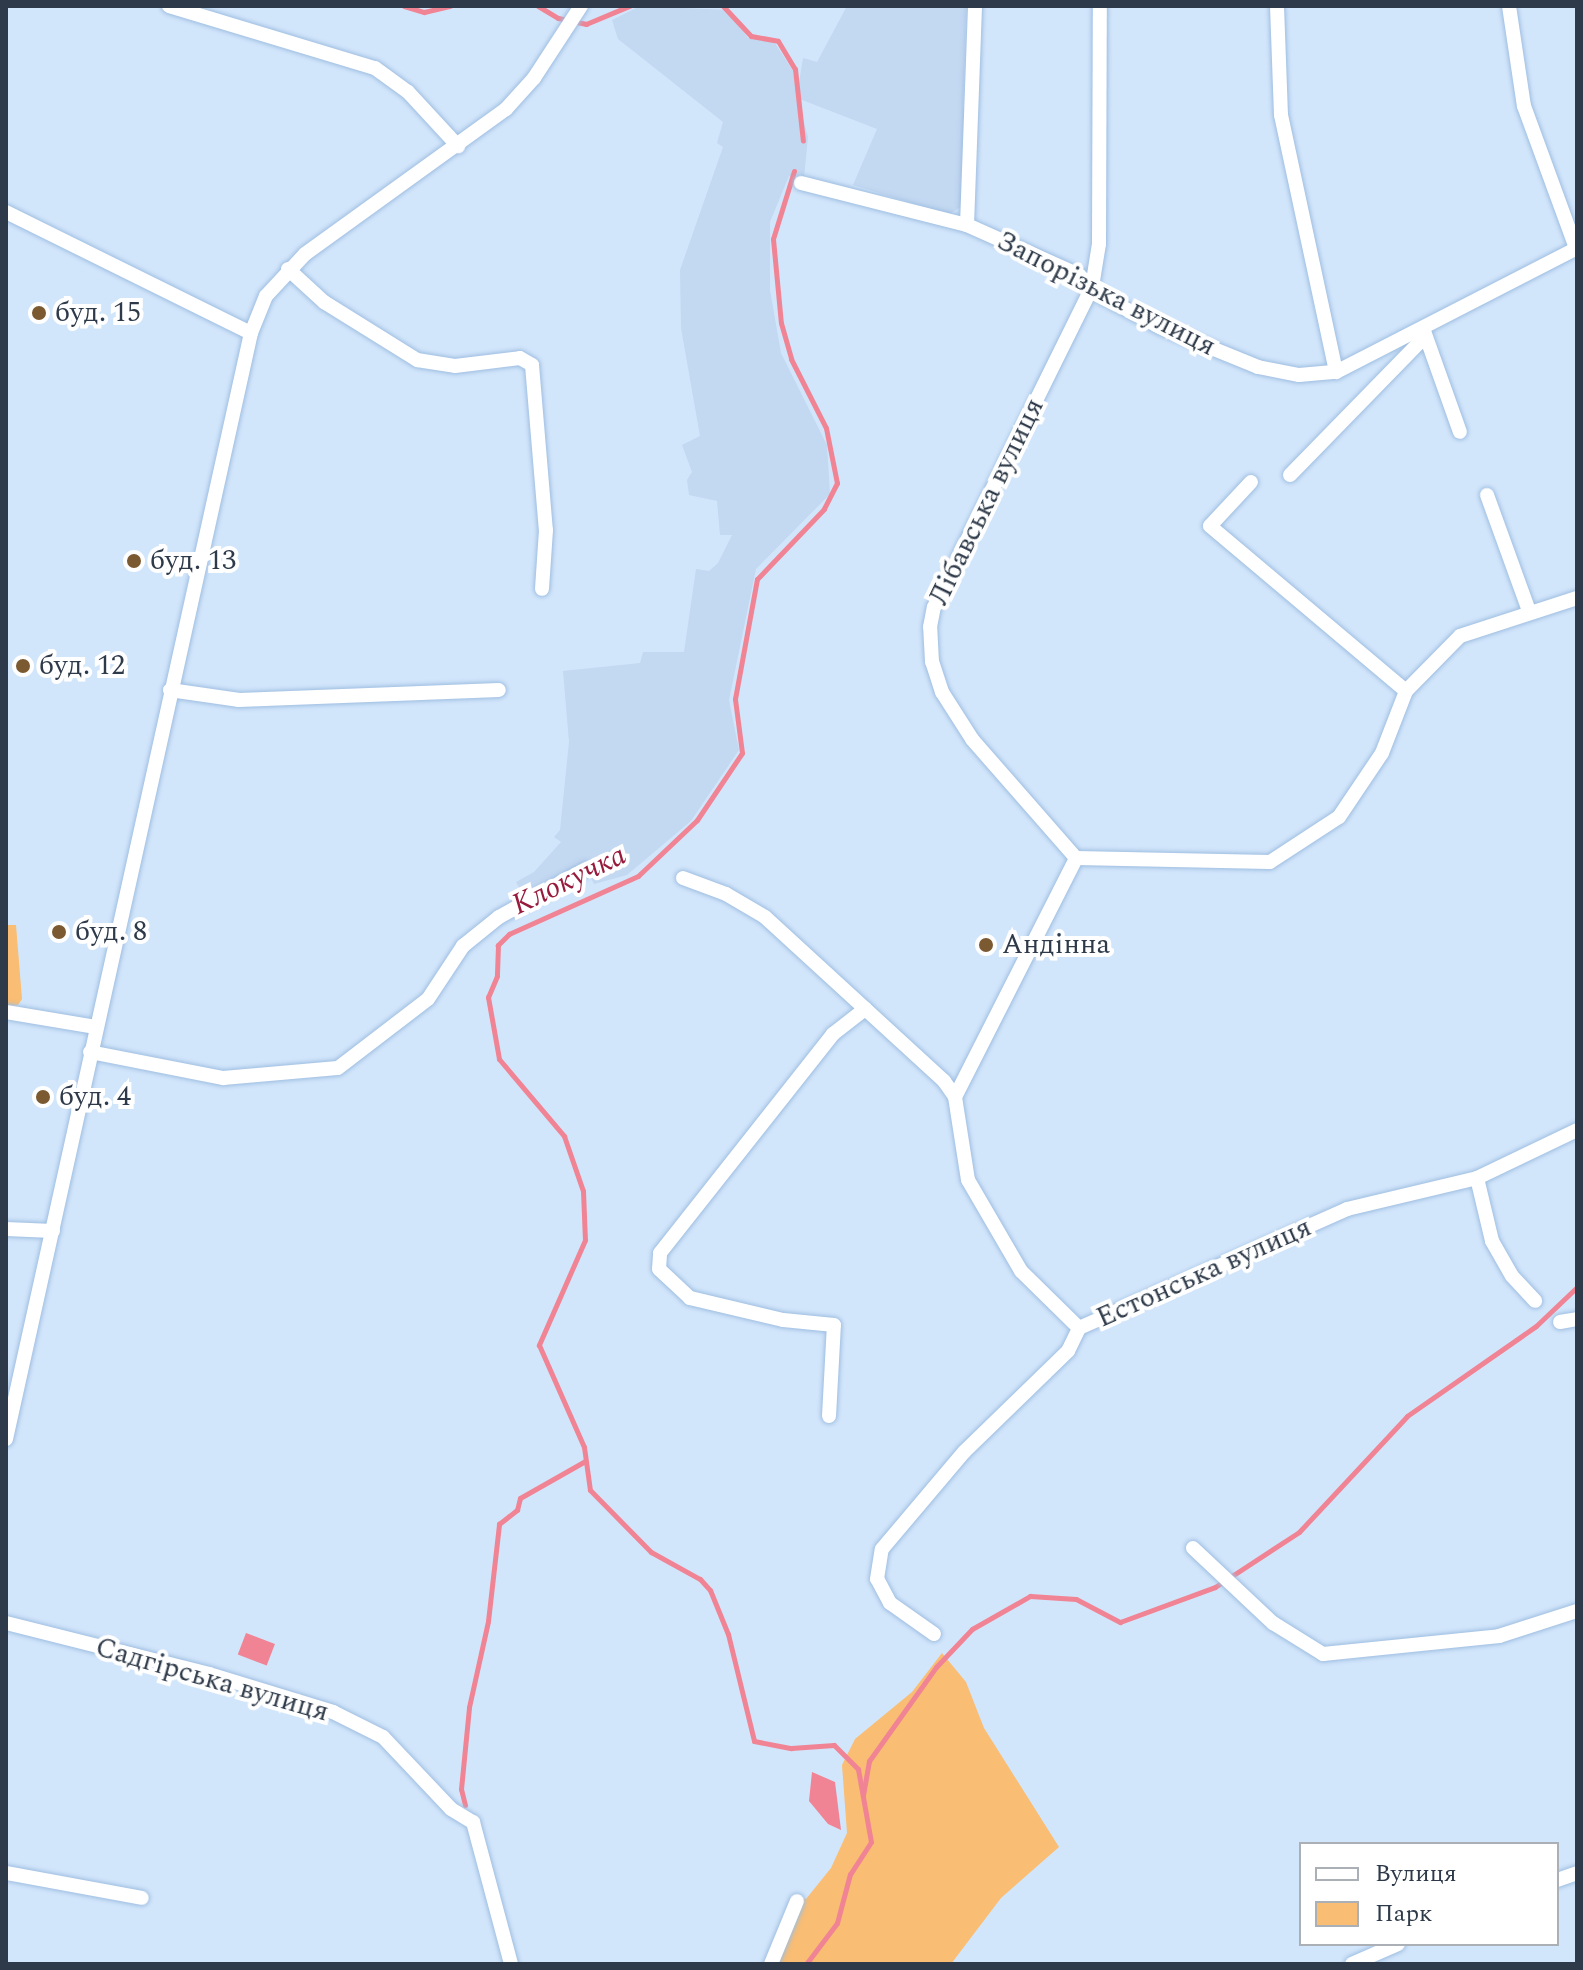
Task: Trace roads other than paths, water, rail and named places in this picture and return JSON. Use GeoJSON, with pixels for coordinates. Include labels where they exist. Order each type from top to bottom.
{"type":"FeatureCollection","features":[{"type":"Feature","properties":{"kind":"street"},"geometry":{"type":"LineString","coordinates":[[169,6],[375,68],[408,92],[458,146]]}},
{"type":"Feature","properties":{"kind":"street"},"geometry":{"type":"LineString","coordinates":[[6,1439],[10,1390],[53,1231],[90,1052],[251,333],[266,296],[288,269],[506,109],[581,6]]}},
{"type":"Feature","properties":{"kind":"street"},"geometry":{"type":"LineString","coordinates":[[967,225],[975,6]]}},
{"type":"Feature","properties":{"kind":"street","name":"Лібавська вулиця"},"geometry":{"type":"LineString","coordinates":[[1076,858],[972,739],[949,704],[932,662],[930,627],[934,607],[1092,287],[1099,244],[1100,6]]}},
{"type":"Feature","properties":{"kind":"street"},"geometry":{"type":"LineString","coordinates":[[1277,6],[1281,115],[1336,372]]}},
{"type":"Feature","properties":{"kind":"street"},"geometry":{"type":"LineString","coordinates":[[1509,6],[1524,106],[1576,248]]}},
{"type":"Feature","properties":{"kind":"street","name":"Запорізька вулиця"},"geometry":{"type":"LineString","coordinates":[[801,183],[967,225],[1079,275],[1092,287],[1160,327],[1258,367],[1299,375],[1336,372],[1424,331],[1576,248]]}},
{"type":"Feature","properties":{"kind":"street"},"geometry":{"type":"LineString","coordinates":[[6,212],[251,333]]}},
{"type":"Feature","properties":{"kind":"street"},"geometry":{"type":"LineString","coordinates":[[288,269],[324,302],[417,360],[455,366],[520,358],[532,365],[546,530],[542,589]]}},
{"type":"Feature","properties":{"kind":"street"},"geometry":{"type":"LineString","coordinates":[[1424,331],[1460,432]]}},
{"type":"Feature","properties":{"kind":"street"},"geometry":{"type":"LineString","coordinates":[[1290,475],[1420,342],[1424,331]]}},
{"type":"Feature","properties":{"kind":"street"},"geometry":{"type":"LineString","coordinates":[[1251,482],[1210,526],[1406,691]]}},
{"type":"Feature","properties":{"kind":"street"},"geometry":{"type":"LineString","coordinates":[[1487,495],[1529,611]]}},
{"type":"Feature","properties":{"kind":"street"},"geometry":{"type":"LineString","coordinates":[[1079,1328],[1021,1271],[974,1191],[958,1138],[955,1097],[1076,858],[1270,862],[1339,817],[1382,753],[1406,691],[1460,636],[1529,611],[1577,598]]}},
{"type":"Feature","properties":{"kind":"street"},"geometry":{"type":"LineString","coordinates":[[170,690],[239,700],[499,690]]}},
{"type":"Feature","properties":{"kind":"street"},"geometry":{"type":"LineString","coordinates":[[90,1052],[223,1078],[338,1068],[428,999],[463,946],[499,917],[586,869]]}},
{"type":"Feature","properties":{"kind":"street"},"geometry":{"type":"LineString","coordinates":[[683,878],[726,894],[765,917],[955,1097]]}},
{"type":"Feature","properties":{"kind":"street"},"geometry":{"type":"LineString","coordinates":[[829,1416],[834,1325],[783,1320],[690,1298],[659,1269],[660,1253],[833,1034],[865,1009]]}},
{"type":"Feature","properties":{"kind":"street"},"geometry":{"type":"LineString","coordinates":[[6,1012],[96,1027]]}},
{"type":"Feature","properties":{"kind":"street","name":"Естонська вулиця"},"geometry":{"type":"LineString","coordinates":[[934,1634],[890,1603],[877,1579],[882,1549],[946,1470],[1068,1351],[1079,1328],[1347,1209],[1477,1178],[1577,1130]]}},
{"type":"Feature","properties":{"kind":"street"},"geometry":{"type":"LineString","coordinates":[[1477,1178],[1492,1241],[1512,1276],[1535,1301]]}},
{"type":"Feature","properties":{"kind":"street"},"geometry":{"type":"LineString","coordinates":[[6,1229],[53,1231]]}},
{"type":"Feature","properties":{"kind":"street"},"geometry":{"type":"LineString","coordinates":[[1560,1322],[1577,1319]]}},
{"type":"Feature","properties":{"kind":"street"},"geometry":{"type":"LineString","coordinates":[[1193,1548],[1273,1623],[1323,1654],[1499,1636],[1577,1611]]}},
{"type":"Feature","properties":{"kind":"street","name":"Садгірська вулиця"},"geometry":{"type":"LineString","coordinates":[[6,1623],[234,1681],[333,1712],[383,1737],[451,1809],[473,1822],[511,1964]]}},
{"type":"Feature","properties":{"kind":"street"},"geometry":{"type":"LineString","coordinates":[[6,1873],[142,1898]]}},
{"type":"Feature","properties":{"kind":"street"},"geometry":{"type":"LineString","coordinates":[[771,1964],[797,1901]]}},
{"type":"Feature","properties":{"kind":"street"},"geometry":{"type":"LineString","coordinates":[[1352,1964],[1393,1946]]}},
{"type":"Feature","properties":{"kind":"waterway","name":"Клокучка"},"geometry":{"type":"LineString","coordinates":[[404,6],[424,12],[450,6]]}},
{"type":"Feature","properties":{"kind":"waterway","name":"Клокучка"},"geometry":{"type":"LineString","coordinates":[[538,6],[558,18],[586,24],[629,6]]}},
{"type":"Feature","properties":{"kind":"waterway","name":"Клокучка"},"geometry":{"type":"LineString","coordinates":[[723,6],[751,36],[778,41],[795,69],[803,141]]}},
{"type":"Feature","properties":{"kind":"waterway","name":"Клокучка"},"geometry":{"type":"LineString","coordinates":[[794,171],[773,239],[781,323],[791,359],[826,428],[837,483],[824,509],[757,579],[735,699],[742,753],[697,820],[638,876],[509,934],[498,945],[497,976],[488,997],[499,1059],[564,1136],[583,1191],[585,1240],[539,1345],[584,1447],[590,1490],[651,1552],[700,1579],[710,1590],[728,1634],[754,1741],[791,1748],[834,1745],[858,1769],[871,1842],[850,1874],[837,1923],[806,1964]]}},
{"type":"Feature","properties":{"kind":"waterway"},"geometry":{"type":"LineString","coordinates":[[863,1795],[869,1761],[936,1667],[972,1629],[1030,1596],[1076,1599],[1120,1622],[1215,1587],[1299,1532],[1407,1416],[1536,1326],[1577,1287]]}},
{"type":"Feature","properties":{"kind":"waterway"},"geometry":{"type":"LineString","coordinates":[[465,1805],[461,1789],[469,1707],[488,1621],[499,1524],[517,1510],[520,1498],[585,1461]]}},
{"type":"Feature","properties":{"kind":"place","name":"буд. 15"},"geometry":{"type":"Point","coordinates":[39,313]}},
{"type":"Feature","properties":{"kind":"place","name":"буд. 13"},"geometry":{"type":"Point","coordinates":[134,561]}},
{"type":"Feature","properties":{"kind":"place","name":"буд. 12"},"geometry":{"type":"Point","coordinates":[23,666]}},
{"type":"Feature","properties":{"kind":"place","name":"буд. 8"},"geometry":{"type":"Point","coordinates":[59,932]}},
{"type":"Feature","properties":{"kind":"place","name":"Андінна"},"geometry":{"type":"Point","coordinates":[986,945]}},
{"type":"Feature","properties":{"kind":"place","name":"буд. 4"},"geometry":{"type":"Point","coordinates":[43,1097]}}]}
